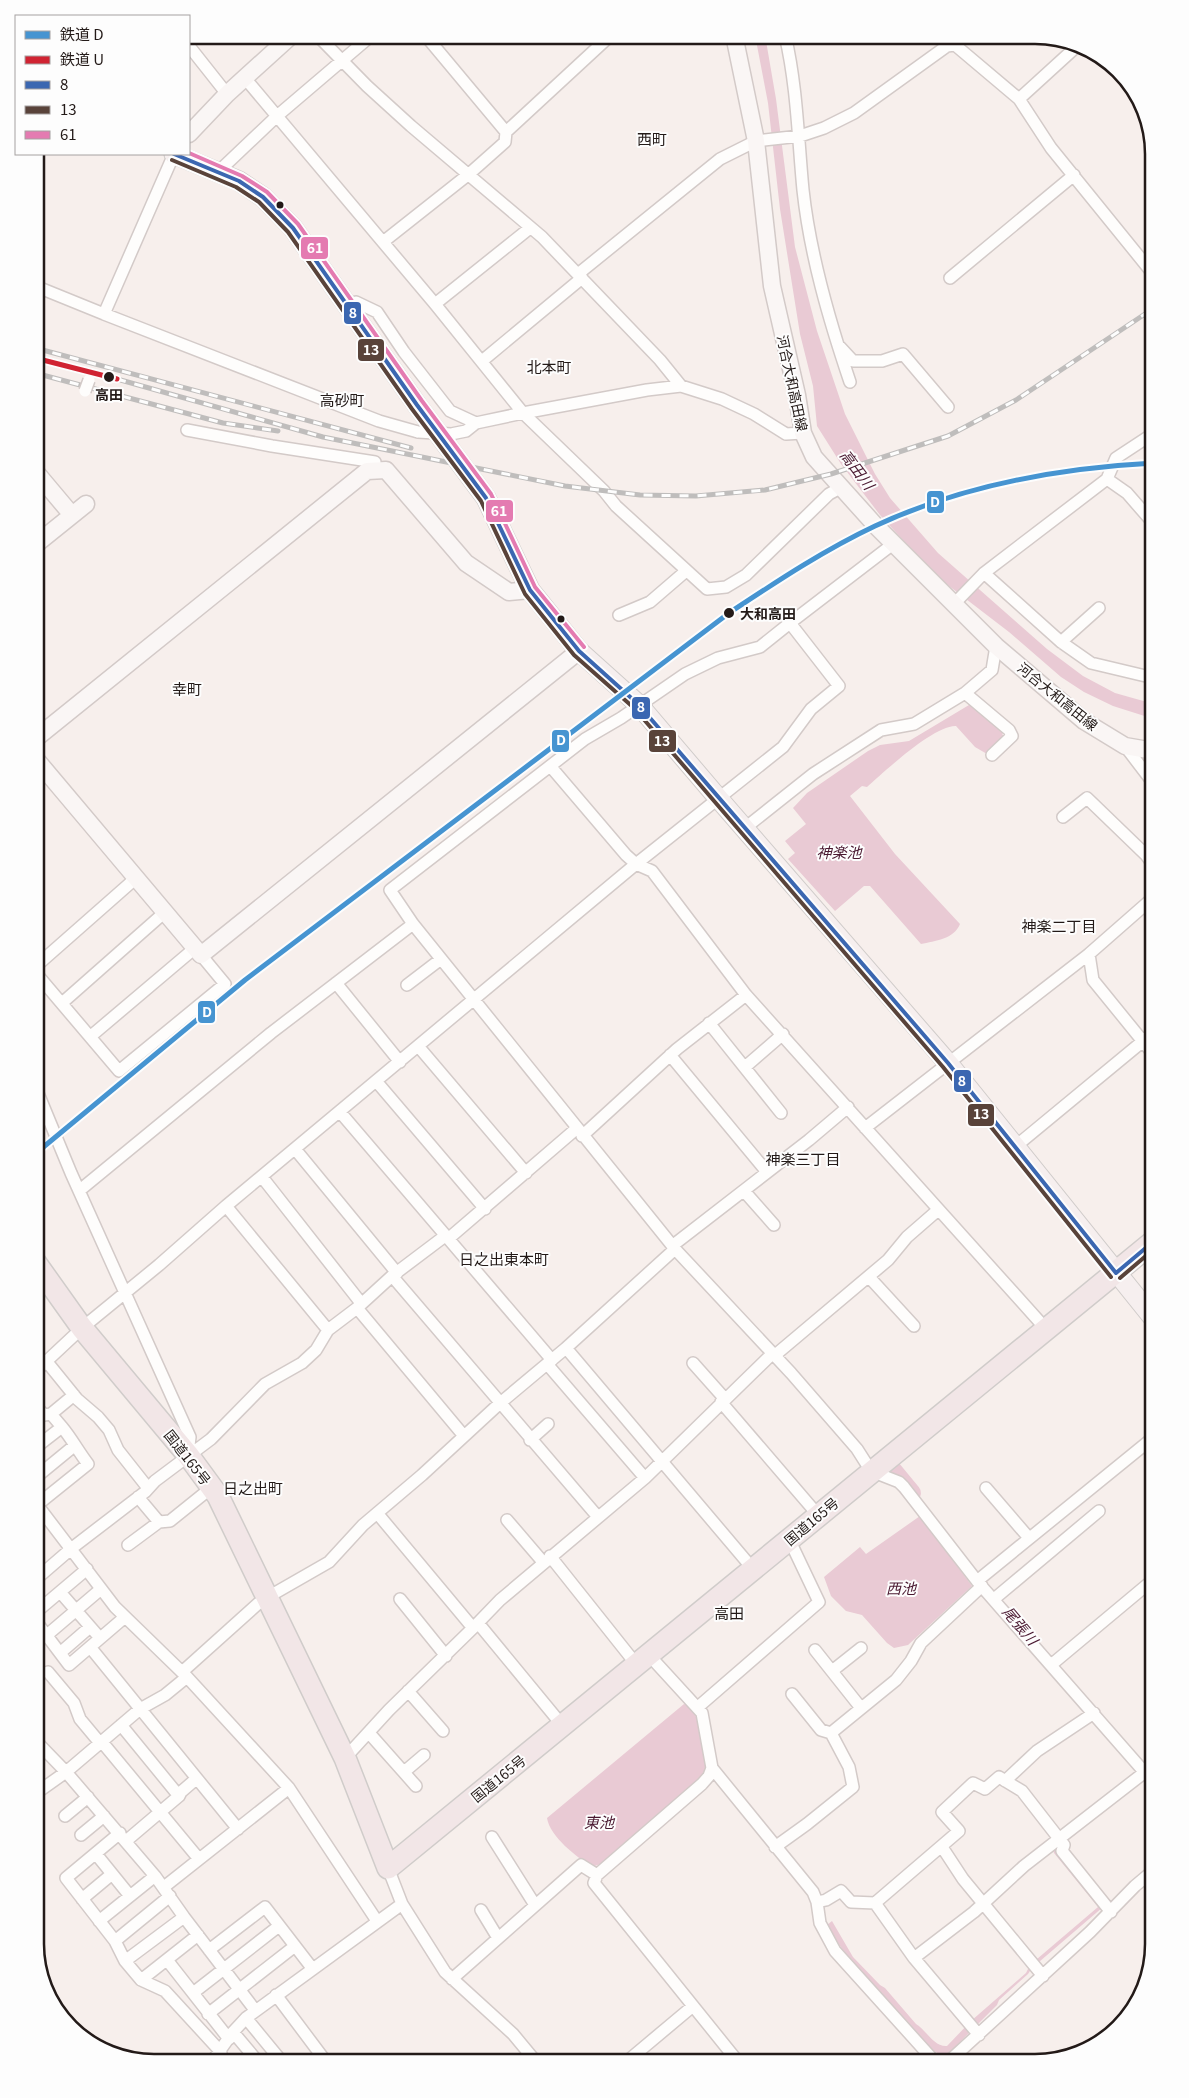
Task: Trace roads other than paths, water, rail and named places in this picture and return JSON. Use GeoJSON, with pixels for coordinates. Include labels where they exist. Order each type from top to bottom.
{"type":"FeatureCollection","features":[{"type":"Feature","properties":{"kind":"highway","name":"国道165号"},"geometry":{"type":"LineString","coordinates":[[44,1275],[82,1328],[188,1455],[218,1496],[345,1758],[388,1868],[1145,1249]]}},
{"type":"Feature","properties":{"kind":"main road"},"geometry":{"type":"LineString","coordinates":[[176,155],[239,181],[263,196],[293,228],[417,405],[486,498],[530,590],[579,651],[638,704],[948,1063],[1145,1308]]}},
{"type":"Feature","properties":{"kind":"street"},"geometry":{"type":"LineString","coordinates":[[190,133],[227,94],[282,44]]}},
{"type":"Feature","properties":{"kind":"street"},"geometry":{"type":"LineString","coordinates":[[326,44],[411,126],[530,228],[580,276],[660,360],[680,386]]}},
{"type":"Feature","properties":{"kind":"street"},"geometry":{"type":"LineString","coordinates":[[218,172],[276,116],[361,44]]}},
{"type":"Feature","properties":{"kind":"street"},"geometry":{"type":"LineString","coordinates":[[433,44],[506,132]]}},
{"type":"Feature","properties":{"kind":"street"},"geometry":{"type":"LineString","coordinates":[[383,242],[469,174],[505,142],[506,132],[601,44]]}},
{"type":"Feature","properties":{"kind":"street","name":"河合大和高田線"},"geometry":{"type":"LineString","coordinates":[[736,44],[759,141],[772,286],[797,395],[803,433],[814,457],[893,544],[996,646],[1084,721],[1125,746],[1145,749]]}},
{"type":"Feature","properties":{"kind":"street"},"geometry":{"type":"LineString","coordinates":[[787,44],[790,57],[794,136],[816,266],[837,344],[850,382]]}},
{"type":"Feature","properties":{"kind":"street"},"geometry":{"type":"LineString","coordinates":[[482,361],[720,159],[759,141],[794,136],[824,128],[854,113],[947,46],[955,45],[961,49],[1018,99],[1051,148],[1145,264]]}},
{"type":"Feature","properties":{"kind":"street"},"geometry":{"type":"LineString","coordinates":[[190,47],[227,94]]}},
{"type":"Feature","properties":{"kind":"street"},"geometry":{"type":"LineString","coordinates":[[1018,99],[1072,50]]}},
{"type":"Feature","properties":{"kind":"street"},"geometry":{"type":"LineString","coordinates":[[244,78],[435,304],[523,413],[604,491],[616,506],[707,589],[726,587],[746,575],[829,494],[842,487]]}},
{"type":"Feature","properties":{"kind":"street"},"geometry":{"type":"LineString","coordinates":[[104,314],[174,155]]}},
{"type":"Feature","properties":{"kind":"street"},"geometry":{"type":"LineString","coordinates":[[950,278],[1074,175]]}},
{"type":"Feature","properties":{"kind":"street"},"geometry":{"type":"LineString","coordinates":[[435,304],[530,228]]}},
{"type":"Feature","properties":{"kind":"street"},"geometry":{"type":"LineString","coordinates":[[44,290],[379,420],[418,432],[451,434],[466,431],[476,423],[523,413],[647,390],[680,386],[722,399],[754,414],[786,434],[803,433]]}},
{"type":"Feature","properties":{"kind":"street"},"geometry":{"type":"LineString","coordinates":[[347,304],[356,302],[377,312],[404,352],[450,411],[476,423]]}},
{"type":"Feature","properties":{"kind":"street"},"geometry":{"type":"LineString","coordinates":[[837,344],[853,361],[882,361],[903,354],[948,407]]}},
{"type":"Feature","properties":{"kind":"street"},"geometry":{"type":"LineString","coordinates":[[44,732],[367,471],[375,462],[272,446],[187,430]]}},
{"type":"Feature","properties":{"kind":"street"},"geometry":{"type":"LineString","coordinates":[[955,604],[980,577],[1107,479],[1116,458],[1145,438]]}},
{"type":"Feature","properties":{"kind":"street"},"geometry":{"type":"LineString","coordinates":[[367,471],[386,470],[466,563],[509,592],[530,590]]}},
{"type":"Feature","properties":{"kind":"street"},"geometry":{"type":"LineString","coordinates":[[1107,479],[1128,494],[1145,514]]}},
{"type":"Feature","properties":{"kind":"street"},"geometry":{"type":"LineString","coordinates":[[44,482],[72,515]]}},
{"type":"Feature","properties":{"kind":"street"},"geometry":{"type":"LineString","coordinates":[[44,538],[86,504]]}},
{"type":"Feature","properties":{"kind":"street"},"geometry":{"type":"LineString","coordinates":[[893,544],[760,647],[718,658],[685,674],[638,704],[621,718],[585,738],[551,767],[390,890],[412,924],[674,1248],[857,1449],[871,1471],[893,1479],[904,1487],[1145,1772],[1014,1875],[983,1903],[914,1958]]}},
{"type":"Feature","properties":{"kind":"street"},"geometry":{"type":"LineString","coordinates":[[619,614],[650,602],[686,571]]}},
{"type":"Feature","properties":{"kind":"street"},"geometry":{"type":"LineString","coordinates":[[980,577],[1061,642],[1092,663],[1145,676]]}},
{"type":"Feature","properties":{"kind":"street"},"geometry":{"type":"LineString","coordinates":[[1061,642],[1099,608]]}},
{"type":"Feature","properties":{"kind":"street"},"geometry":{"type":"LineString","coordinates":[[44,1364],[82,1328],[473,999],[636,864],[783,747],[811,709],[839,686],[790,623]]}},
{"type":"Feature","properties":{"kind":"street"},"geometry":{"type":"LineString","coordinates":[[745,828],[813,774],[881,730],[914,724],[965,693],[992,670],[996,646]]}},
{"type":"Feature","properties":{"kind":"street"},"geometry":{"type":"LineString","coordinates":[[91,1036],[579,651]]}},
{"type":"Feature","properties":{"kind":"street"},"geometry":{"type":"LineString","coordinates":[[965,693],[1009,730],[1012,736],[992,755]]}},
{"type":"Feature","properties":{"kind":"street"},"geometry":{"type":"LineString","coordinates":[[1125,746],[1145,772]]}},
{"type":"Feature","properties":{"kind":"street"},"geometry":{"type":"LineString","coordinates":[[551,767],[626,855],[636,864],[652,870],[746,995],[1046,1329]]}},
{"type":"Feature","properties":{"kind":"street"},"geometry":{"type":"LineString","coordinates":[[44,769],[225,984],[119,1071],[44,982]]}},
{"type":"Feature","properties":{"kind":"street"},"geometry":{"type":"LineString","coordinates":[[1063,817],[1087,798],[1145,857]]}},
{"type":"Feature","properties":{"kind":"street"},"geometry":{"type":"LineString","coordinates":[[44,959],[136,878]]}},
{"type":"Feature","properties":{"kind":"street"},"geometry":{"type":"LineString","coordinates":[[865,1128],[1089,954],[1145,905]]}},
{"type":"Feature","properties":{"kind":"street"},"geometry":{"type":"LineString","coordinates":[[62,1003],[165,912]]}},
{"type":"Feature","properties":{"kind":"street"},"geometry":{"type":"LineString","coordinates":[[80,1190],[271,1033],[412,924]]}},
{"type":"Feature","properties":{"kind":"street"},"geometry":{"type":"LineString","coordinates":[[1089,954],[1094,980],[1145,1045]]}},
{"type":"Feature","properties":{"kind":"street"},"geometry":{"type":"LineString","coordinates":[[407,985],[441,959]]}},
{"type":"Feature","properties":{"kind":"street"},"geometry":{"type":"LineString","coordinates":[[336,982],[400,1062]]}},
{"type":"Feature","properties":{"kind":"street"},"geometry":{"type":"LineString","coordinates":[[44,1572],[188,1455],[211,1439],[264,1384],[302,1363],[316,1350],[328,1330],[395,1275],[484,1209],[526,1173],[579,1132],[709,1022],[746,995]]}},
{"type":"Feature","properties":{"kind":"street"},"geometry":{"type":"LineString","coordinates":[[709,1022],[781,1113]]}},
{"type":"Feature","properties":{"kind":"street"},"geometry":{"type":"LineString","coordinates":[[745,1067],[783,1034]]}},
{"type":"Feature","properties":{"kind":"street"},"geometry":{"type":"LineString","coordinates":[[1016,1146],[1145,1040]]}},
{"type":"Feature","properties":{"kind":"street"},"geometry":{"type":"LineString","coordinates":[[418,1046],[526,1173]]}},
{"type":"Feature","properties":{"kind":"street"},"geometry":{"type":"LineString","coordinates":[[670,1055],[768,1172]]}},
{"type":"Feature","properties":{"kind":"street"},"geometry":{"type":"LineString","coordinates":[[376,1081],[484,1209]]}},
{"type":"Feature","properties":{"kind":"street"},"geometry":{"type":"LineString","coordinates":[[44,1107],[190,1437],[188,1455]]}},
{"type":"Feature","properties":{"kind":"street"},"geometry":{"type":"LineString","coordinates":[[44,1788],[66,1772],[140,1709],[165,1695],[184,1674],[268,1597],[329,1562],[363,1525],[499,1404],[566,1348],[674,1248],[848,1107]]}},
{"type":"Feature","properties":{"kind":"street"},"geometry":{"type":"LineString","coordinates":[[340,1112],[645,1478]]}},
{"type":"Feature","properties":{"kind":"street"},"geometry":{"type":"LineString","coordinates":[[294,1149],[499,1404],[598,1517]]}},
{"type":"Feature","properties":{"kind":"street"},"geometry":{"type":"LineString","coordinates":[[262,1176],[359,1305],[464,1436]]}},
{"type":"Feature","properties":{"kind":"street"},"geometry":{"type":"LineString","coordinates":[[744,1191],[774,1226]]}},
{"type":"Feature","properties":{"kind":"street"},"geometry":{"type":"LineString","coordinates":[[226,1206],[328,1330]]}},
{"type":"Feature","properties":{"kind":"street"},"geometry":{"type":"LineString","coordinates":[[345,1758],[408,1691],[446,1656],[500,1600],[546,1559],[645,1478],[723,1400],[773,1355],[888,1260],[907,1237],[938,1210]]}},
{"type":"Feature","properties":{"kind":"street"},"geometry":{"type":"LineString","coordinates":[[869,1276],[914,1326]]}},
{"type":"Feature","properties":{"kind":"street"},"geometry":{"type":"LineString","coordinates":[[566,1348],[753,1569]]}},
{"type":"Feature","properties":{"kind":"street"},"geometry":{"type":"LineString","coordinates":[[47,1362],[74,1395],[109,1430],[118,1450],[148,1488]]}},
{"type":"Feature","properties":{"kind":"street"},"geometry":{"type":"LineString","coordinates":[[693,1363],[818,1515]]}},
{"type":"Feature","properties":{"kind":"street"},"geometry":{"type":"LineString","coordinates":[[44,1415],[51,1414],[74,1395]]}},
{"type":"Feature","properties":{"kind":"street"},"geometry":{"type":"LineString","coordinates":[[44,1503],[88,1464],[51,1414]]}},
{"type":"Feature","properties":{"kind":"street"},"geometry":{"type":"LineString","coordinates":[[530,1440],[548,1424]]}},
{"type":"Feature","properties":{"kind":"street"},"geometry":{"type":"LineString","coordinates":[[44,1441],[62,1427]]}},
{"type":"Feature","properties":{"kind":"street"},"geometry":{"type":"LineString","coordinates":[[830,1733],[896,1680],[925,1639],[981,1580],[1145,1444]]}},
{"type":"Feature","properties":{"kind":"street"},"geometry":{"type":"LineString","coordinates":[[44,1471],[74,1446]]}},
{"type":"Feature","properties":{"kind":"street"},"geometry":{"type":"LineString","coordinates":[[128,1546],[159,1522],[170,1521],[212,1488]]}},
{"type":"Feature","properties":{"kind":"street"},"geometry":{"type":"LineString","coordinates":[[986,1488],[1030,1538]]}},
{"type":"Feature","properties":{"kind":"street"},"geometry":{"type":"LineString","coordinates":[[138,1497],[159,1522]]}},
{"type":"Feature","properties":{"kind":"street"},"geometry":{"type":"LineString","coordinates":[[996,1597],[1099,1511]]}},
{"type":"Feature","properties":{"kind":"street"},"geometry":{"type":"LineString","coordinates":[[377,1513],[562,1725]]}},
{"type":"Feature","properties":{"kind":"street"},"geometry":{"type":"LineString","coordinates":[[44,1517],[72,1548],[101,1589],[125,1618],[184,1674],[289,1788],[377,1921]]}},
{"type":"Feature","properties":{"kind":"street"},"geometry":{"type":"LineString","coordinates":[[507,1520],[642,1659],[698,1707],[704,1719],[712,1768],[812,1892],[817,1902],[820,1923],[840,1958],[928,2054]]}},
{"type":"Feature","properties":{"kind":"street"},"geometry":{"type":"LineString","coordinates":[[698,1707],[819,1602],[789,1540]]}},
{"type":"Feature","properties":{"kind":"street"},"geometry":{"type":"LineString","coordinates":[[44,1605],[87,1569]]}},
{"type":"Feature","properties":{"kind":"street"},"geometry":{"type":"LineString","coordinates":[[1053,1663],[1145,1586]]}},
{"type":"Feature","properties":{"kind":"street"},"geometry":{"type":"LineString","coordinates":[[46,1635],[101,1589]]}},
{"type":"Feature","properties":{"kind":"street"},"geometry":{"type":"LineString","coordinates":[[60,1592],[100,1638]]}},
{"type":"Feature","properties":{"kind":"street"},"geometry":{"type":"LineString","coordinates":[[400,1599],[446,1656]]}},
{"type":"Feature","properties":{"kind":"street"},"geometry":{"type":"LineString","coordinates":[[44,1632],[69,1665],[125,1618]]}},
{"type":"Feature","properties":{"kind":"street"},"geometry":{"type":"LineString","coordinates":[[60,1653],[90,1627]]}},
{"type":"Feature","properties":{"kind":"street"},"geometry":{"type":"LineString","coordinates":[[90,1647],[238,1829]]}},
{"type":"Feature","properties":{"kind":"street"},"geometry":{"type":"LineString","coordinates":[[832,1671],[861,1648]]}},
{"type":"Feature","properties":{"kind":"street"},"geometry":{"type":"LineString","coordinates":[[815,1650],[861,1708]]}},
{"type":"Feature","properties":{"kind":"street"},"geometry":{"type":"LineString","coordinates":[[48,1672],[74,1703],[80,1719],[199,1859]]}},
{"type":"Feature","properties":{"kind":"street"},"geometry":{"type":"LineString","coordinates":[[408,1691],[443,1731]]}},
{"type":"Feature","properties":{"kind":"street"},"geometry":{"type":"LineString","coordinates":[[774,1847],[807,1824],[853,1787],[848,1767],[830,1733],[821,1730],[792,1694]]}},
{"type":"Feature","properties":{"kind":"street"},"geometry":{"type":"LineString","coordinates":[[1005,1781],[1037,1751],[1094,1713]]}},
{"type":"Feature","properties":{"kind":"street"},"geometry":{"type":"LineString","coordinates":[[121,1725],[179,1796]]}},
{"type":"Feature","properties":{"kind":"street"},"geometry":{"type":"LineString","coordinates":[[368,1733],[416,1786]]}},
{"type":"Feature","properties":{"kind":"street"},"geometry":{"type":"LineString","coordinates":[[44,1749],[156,1876],[184,1917],[255,2010]]}},
{"type":"Feature","properties":{"kind":"street"},"geometry":{"type":"LineString","coordinates":[[404,1772],[424,1755]]}},
{"type":"Feature","properties":{"kind":"street"},"geometry":{"type":"LineString","coordinates":[[712,1768],[709,1776],[702,1784],[597,1874],[594,1883],[732,2054]]}},
{"type":"Feature","properties":{"kind":"street"},"geometry":{"type":"LineString","coordinates":[[817,1902],[826,1900],[841,1891],[851,1902],[875,1903],[959,1831],[942,1812],[973,1784],[985,1789],[999,1777],[1022,1791],[1064,1845],[1062,1851],[1111,1912]]}},
{"type":"Feature","properties":{"kind":"street"},"geometry":{"type":"LineString","coordinates":[[196,1779],[160,1812],[96,1854],[66,1878],[114,1941],[125,1961],[141,1980],[165,1991],[221,2052],[231,2035],[255,2010],[402,1904]]}},
{"type":"Feature","properties":{"kind":"street"},"geometry":{"type":"LineString","coordinates":[[114,1941],[167,1892],[199,1859],[289,1788]]}},
{"type":"Feature","properties":{"kind":"street"},"geometry":{"type":"LineString","coordinates":[[65,1816],[88,1797]]}},
{"type":"Feature","properties":{"kind":"street"},"geometry":{"type":"LineString","coordinates":[[81,1835],[104,1816]]}},
{"type":"Feature","properties":{"kind":"street"},"geometry":{"type":"LineString","coordinates":[[492,1837],[535,1905]]}},
{"type":"Feature","properties":{"kind":"street"},"geometry":{"type":"LineString","coordinates":[[942,1847],[983,1903],[1037,1968]]}},
{"type":"Feature","properties":{"kind":"street"},"geometry":{"type":"LineString","coordinates":[[96,1854],[130,1896]]}},
{"type":"Feature","properties":{"kind":"street"},"geometry":{"type":"LineString","coordinates":[[452,1979],[581,1865],[597,1874]]}},
{"type":"Feature","properties":{"kind":"street"},"geometry":{"type":"LineString","coordinates":[[388,1868],[402,1904],[438,1963],[452,1979],[513,2034],[530,2054]]}},
{"type":"Feature","properties":{"kind":"street"},"geometry":{"type":"LineString","coordinates":[[82,1899],[112,1874]]}},
{"type":"Feature","properties":{"kind":"street"},"geometry":{"type":"LineString","coordinates":[[99,1921],[156,1876]]}},
{"type":"Feature","properties":{"kind":"street"},"geometry":{"type":"LineString","coordinates":[[957,2054],[973,2028],[1037,1968],[1111,1912],[1145,1878]]}},
{"type":"Feature","properties":{"kind":"street"},"geometry":{"type":"LineString","coordinates":[[875,1903],[914,1958],[973,2028]]}},
{"type":"Feature","properties":{"kind":"street"},"geometry":{"type":"LineString","coordinates":[[209,1950],[265,1907],[312,1968]]}},
{"type":"Feature","properties":{"kind":"street"},"geometry":{"type":"LineString","coordinates":[[482,1910],[498,1938]]}},
{"type":"Feature","properties":{"kind":"street"},"geometry":{"type":"LineString","coordinates":[[125,1961],[184,1917]]}},
{"type":"Feature","properties":{"kind":"street"},"geometry":{"type":"LineString","coordinates":[[193,1993],[280,1926]]}},
{"type":"Feature","properties":{"kind":"street"},"geometry":{"type":"LineString","coordinates":[[141,1980],[198,1935]]}},
{"type":"Feature","properties":{"kind":"street"},"geometry":{"type":"LineString","coordinates":[[208,2014],[295,1946]]}},
{"type":"Feature","properties":{"kind":"street"},"geometry":{"type":"LineString","coordinates":[[166,1960],[208,2014],[249,2054]]}},
{"type":"Feature","properties":{"kind":"street"},"geometry":{"type":"LineString","coordinates":[[276,1994],[320,2054]]}},
{"type":"Feature","properties":{"kind":"street"},"geometry":{"type":"LineString","coordinates":[[636,2054],[693,2006]]}},
{"type":"Feature","properties":{"kind":"street"},"geometry":{"type":"LineString","coordinates":[[246,2018],[276,2054]]}},
{"type":"Feature","properties":{"kind":"water","name":"高田川"},"geometry":{"type":"Polygon","coordinates":[[[757,44],[767,44],[776,99],[795,247],[817,331],[845,414],[875,474],[890,498],[938,553],[1047,649],[1083,676],[1115,693],[1145,701],[1145,716],[1113,706],[1084,692],[1061,677],[1009,632],[936,576],[880,515],[841,464],[817,426],[813,386],[800,334],[780,209],[768,103],[757,44]]]}},
{"type":"Feature","properties":{"kind":"water","name":"神楽池"},"geometry":{"type":"Polygon","coordinates":[[[969,705],[974,705],[1005,731],[1002,734],[1005,737],[987,754],[975,747],[956,726],[947,728],[923,741],[867,787],[862,786],[850,796],[895,854],[960,924],[957,929],[949,936],[921,944],[870,886],[864,886],[835,911],[788,859],[795,853],[785,841],[806,824],[793,808],[807,793],[868,751],[880,745],[909,741],[969,705]]]}},
{"type":"Feature","properties":{"kind":"water","name":"西池"},"geometry":{"type":"Polygon","coordinates":[[[920,1516],[972,1586],[908,1645],[894,1648],[887,1643],[862,1615],[846,1611],[831,1596],[824,1577],[860,1547],[866,1554],[920,1516]]]}},
{"type":"Feature","properties":{"kind":"water","name":"東池"},"geometry":{"type":"Polygon","coordinates":[[[684,1704],[692,1706],[700,1716],[707,1767],[703,1777],[606,1862],[592,1867],[572,1852],[559,1839],[549,1825],[547,1818],[684,1704]]]}},
{"type":"Feature","properties":{"kind":"water"},"geometry":{"type":"Polygon","coordinates":[[[1054,1846],[1059,1849],[1103,1907],[1032,1968],[948,2054],[939,2054],[934,2051],[891,2006],[850,1959],[827,1925],[832,1921],[853,1957],[885,1988],[916,2024],[938,2044],[947,2046],[971,2021],[1026,1973],[1030,1965],[1098,1907],[1054,1853],[1052,1848],[1054,1846]]]}},
{"type":"Feature","properties":{"kind":"waterway","name":"尾張川"},"geometry":{"type":"LineString","coordinates":[[893,1470],[912,1493]]}},
{"type":"Feature","properties":{"kind":"railway"},"geometry":{"type":"LineString","coordinates":[[117,379],[323,437],[565,486],[640,495],[696,496],[765,490],[831,474],[948,436],[1016,400],[1145,314]]}},
{"type":"Feature","properties":{"kind":"railway"},"geometry":{"type":"LineString","coordinates":[[44,350],[411,448]]}},
{"type":"Feature","properties":{"kind":"railway"},"geometry":{"type":"LineString","coordinates":[[44,375],[223,423],[278,431]]}},
{"type":"Feature","properties":{"kind":"rail line","name":"U"},"geometry":{"type":"LineString","coordinates":[[44,360],[117,379]]}},
{"type":"Feature","properties":{"kind":"rail line","name":"D"},"geometry":{"type":"LineString","coordinates":[[44,1147],[245,980],[729,613],[800,567],[837,545],[875,526],[908,512],[977,489],[1047,474],[1145,464]]}},
{"type":"Feature","properties":{"kind":"place","name":"高田"},"geometry":{"type":"Point","coordinates":[109,377]}},
{"type":"Feature","properties":{"kind":"place","name":"大和高田"},"geometry":{"type":"Point","coordinates":[729,613]}},
{"type":"Feature","properties":{"kind":"district","name":"西町"},"geometry":{"type":"Point","coordinates":[652,138]}},
{"type":"Feature","properties":{"kind":"district","name":"北本町"},"geometry":{"type":"Point","coordinates":[549,366]}},
{"type":"Feature","properties":{"kind":"district","name":"高砂町"},"geometry":{"type":"Point","coordinates":[342,399]}},
{"type":"Feature","properties":{"kind":"district","name":"幸町"},"geometry":{"type":"Point","coordinates":[187,688]}},
{"type":"Feature","properties":{"kind":"district","name":"神楽二丁目"},"geometry":{"type":"Point","coordinates":[1059,925]}},
{"type":"Feature","properties":{"kind":"district","name":"神楽三丁目"},"geometry":{"type":"Point","coordinates":[803,1158]}},
{"type":"Feature","properties":{"kind":"district","name":"日之出東本町"},"geometry":{"type":"Point","coordinates":[504,1258]}},
{"type":"Feature","properties":{"kind":"district","name":"日之出町"},"geometry":{"type":"Point","coordinates":[253,1487]}},
{"type":"Feature","properties":{"kind":"district","name":"高田"},"geometry":{"type":"Point","coordinates":[729,1612]}}]}
